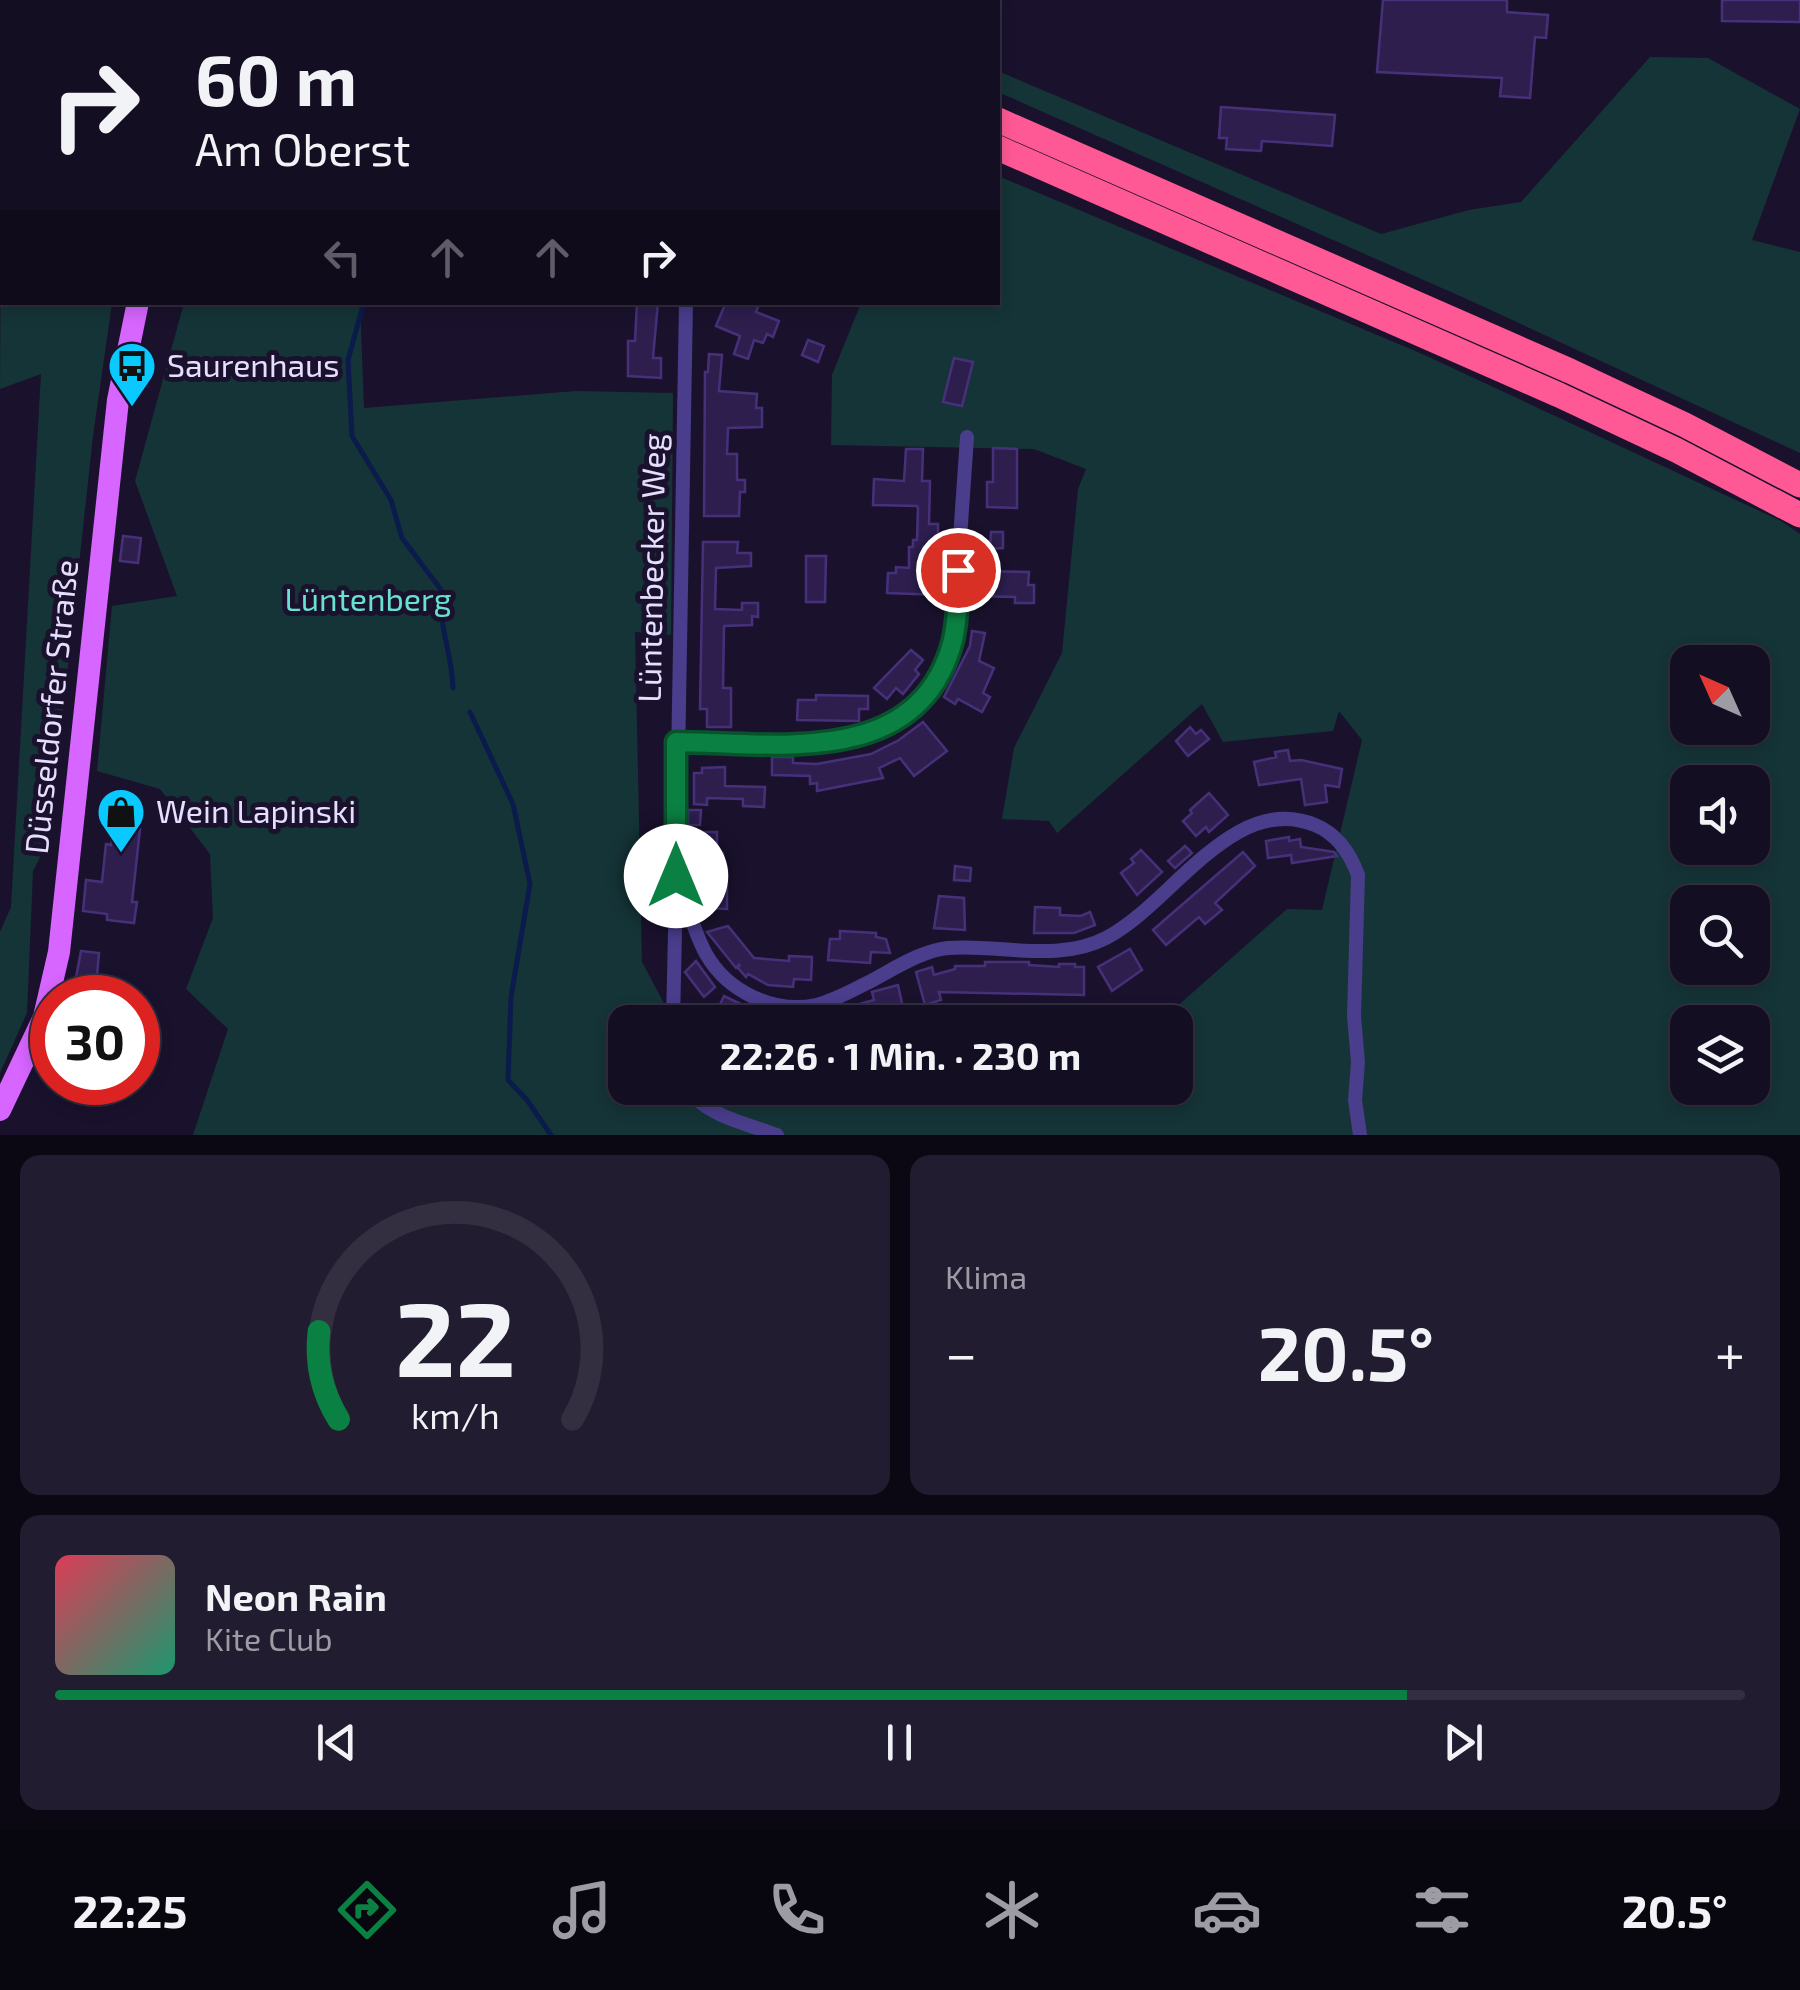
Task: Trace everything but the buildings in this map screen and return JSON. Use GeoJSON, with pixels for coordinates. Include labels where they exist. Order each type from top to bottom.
{"type":"FeatureCollection","features":[{"type":"Feature","properties":{"kind":"highway"},"geometry":{"type":"LineString","coordinates":[[1000,121],[1570,371],[1800,485]]}},
{"type":"Feature","properties":{"kind":"highway"},"geometry":{"type":"LineString","coordinates":[[1000,149],[1560,395],[1800,515]]}},
{"type":"Feature","properties":{"kind":"main road","name":"Düsseldorfer Straße"},"geometry":{"type":"LineString","coordinates":[[0,1110],[44,1018],[59,952],[118,400],[137,305]]}},
{"type":"Feature","properties":{"kind":"street","name":"Lüntenbecker Weg"},"geometry":{"type":"LineString","coordinates":[[686,305],[676,876],[705,953],[718,972],[735,987],[770,1004],[814,1006],[945,948],[1080,948],[1123,929],[1247,825],[1284,817],[1304,820],[1324,828],[1339,841],[1352,858],[1358,875],[1354,1016],[1358,1062],[1355,1100],[1360,1135]]}},
{"type":"Feature","properties":{"kind":"street"},"geometry":{"type":"LineString","coordinates":[[676,742],[824,744],[849,740],[872,734],[900,718],[925,695],[953,640],[967,437]]}},
{"type":"Feature","properties":{"kind":"street"},"geometry":{"type":"LineString","coordinates":[[673,1005],[676,876]]}},
{"type":"Feature","properties":{"kind":"street"},"geometry":{"type":"LineString","coordinates":[[705,1105],[776,1135]]}},
{"type":"Feature","properties":{"kind":"green space"},"geometry":{"type":"Polygon","coordinates":[[[1650,57],[1708,58],[1800,109],[1752,240],[1800,252],[1800,453],[1469,300],[1000,93],[1000,72],[1381,234],[1469,210],[1521,202],[1650,57]]]}},
{"type":"Feature","properties":{"kind":"green space","name":"Lüntenberg"},"geometry":{"type":"Polygon","coordinates":[[[1000,177],[1420,353],[1781,521],[1800,534],[1800,1135],[193,1135],[228,1029],[186,989],[213,918],[210,854],[160,789],[97,771],[112,606],[177,596],[135,481],[183,305],[360,305],[364,408],[576,391],[673,393],[671,635],[635,632],[642,962],[665,1005],[608,1005],[608,1105],[1193,1105],[1193,1005],[1179,1005],[1287,909],[1322,910],[1362,740],[1339,711],[1333,731],[1223,742],[1202,704],[1057,833],[1049,821],[1002,819],[1014,748],[1062,653],[1078,489],[1086,469],[1034,449],[831,445],[832,375],[860,305],[1000,305],[1000,177]]]}},
{"type":"Feature","properties":{"kind":"green space"},"geometry":{"type":"Polygon","coordinates":[[[0,305],[112,305],[93,436],[49,840],[33,871],[27,1013],[0,1073],[0,932],[11,907],[41,374],[0,389],[0,305]]]}},
{"type":"Feature","properties":{"kind":"waterway"},"geometry":{"type":"LineString","coordinates":[[363,305],[348,360],[352,436],[391,500],[402,538],[442,591],[453,688]]}},
{"type":"Feature","properties":{"kind":"waterway"},"geometry":{"type":"LineString","coordinates":[[470,712],[513,804],[530,884],[511,997],[508,1080],[551,1135]]}},
{"type":"Feature","properties":{"kind":"place","name":"Saurenhaus"},"geometry":{"type":"Point","coordinates":[132,408]}},
{"type":"Feature","properties":{"kind":"place","name":"Wein Lapinski"},"geometry":{"type":"Point","coordinates":[121,854]}},
{"type":"Feature","properties":{"kind":"route"},"geometry":{"type":"LineString","coordinates":[[676,876],[676,742],[824,744],[872,734],[900,718],[925,695],[953,640],[958,570]]}}]}
